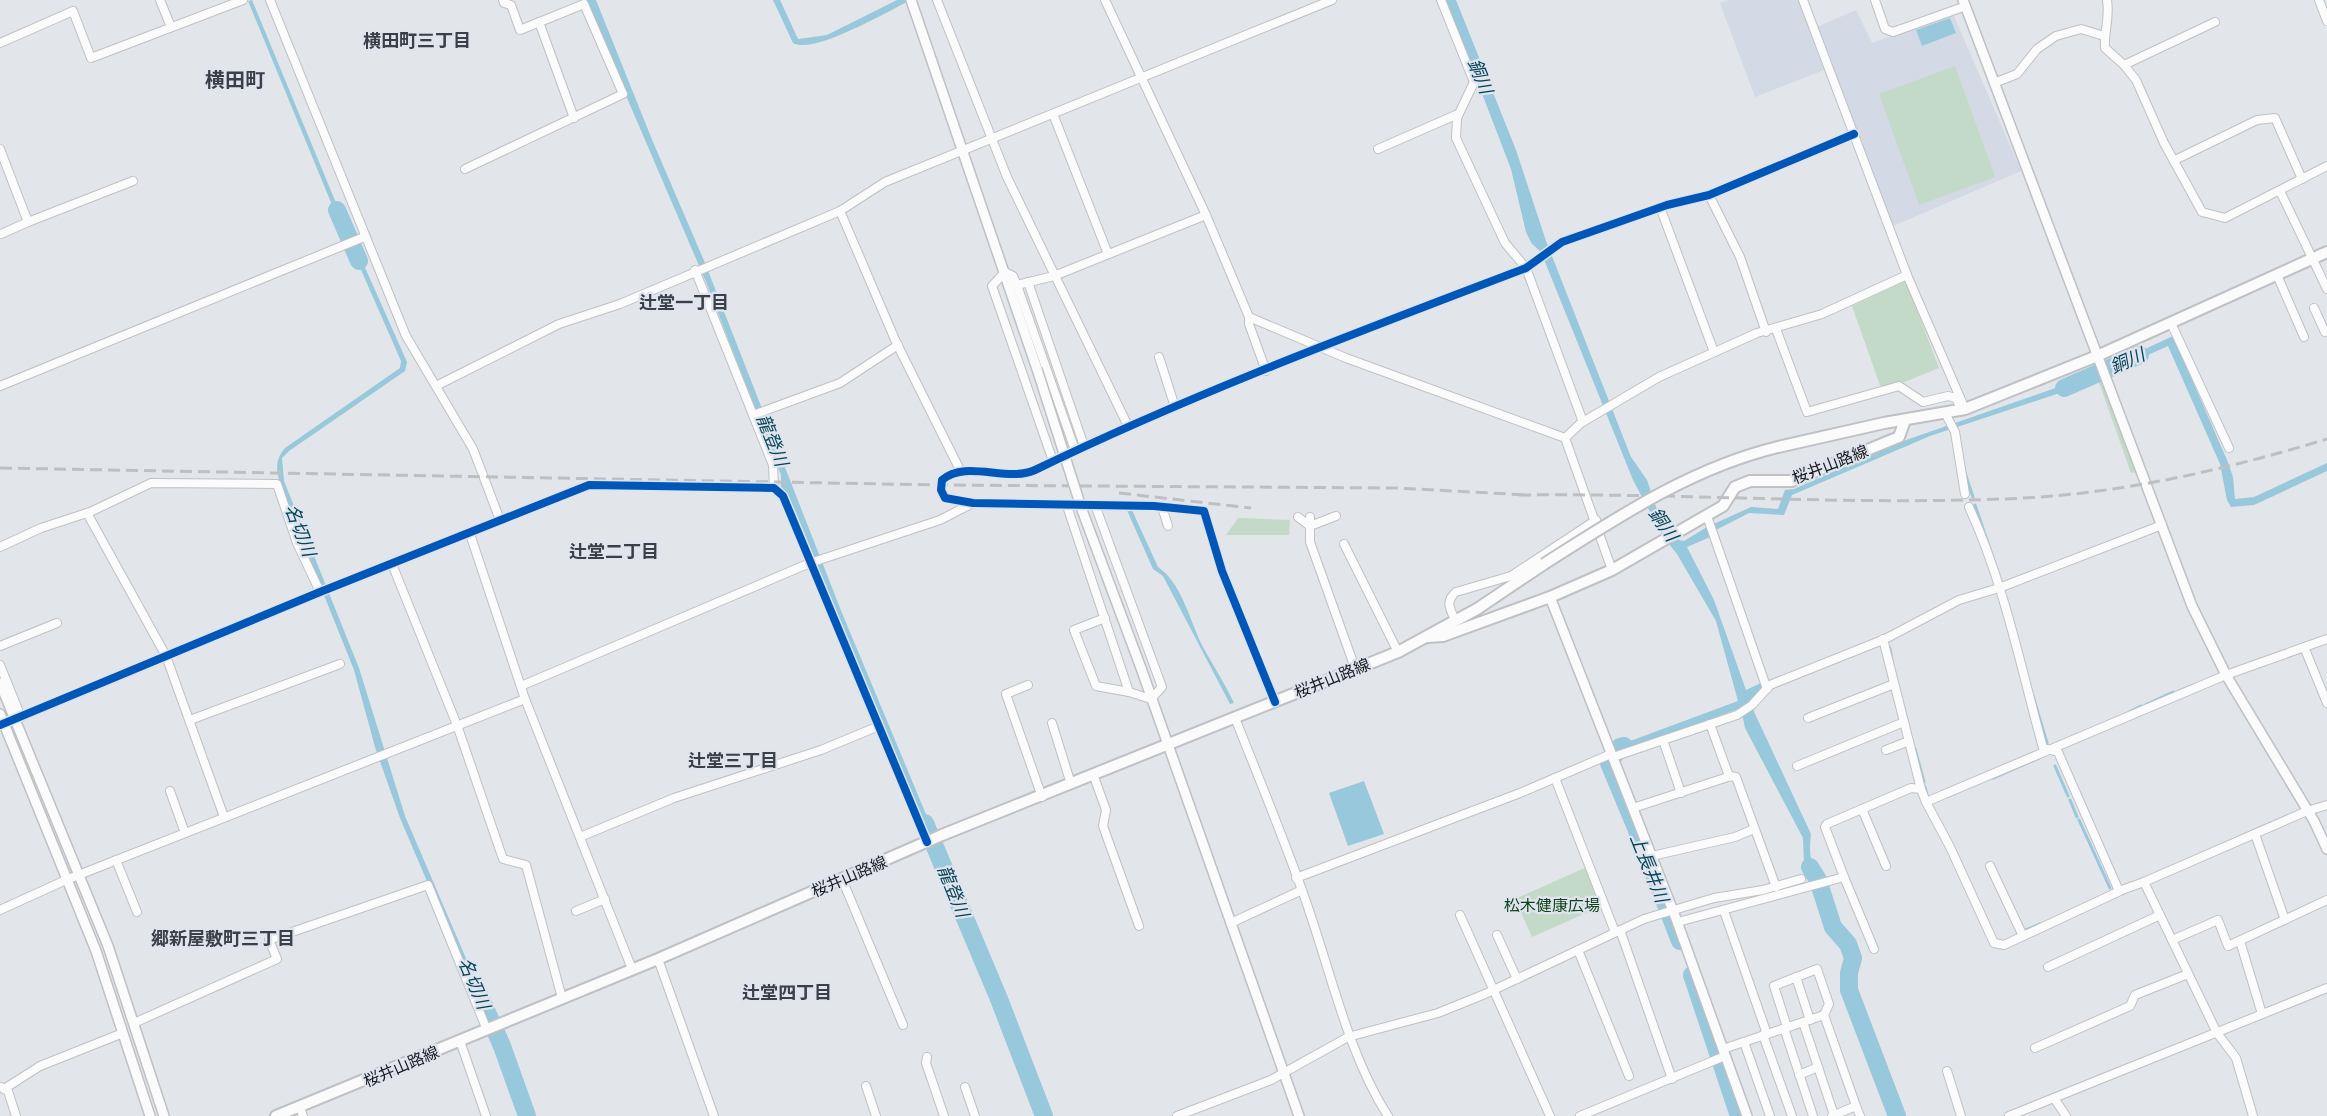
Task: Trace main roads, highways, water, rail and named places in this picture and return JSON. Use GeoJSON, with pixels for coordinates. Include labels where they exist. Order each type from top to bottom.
{"type":"FeatureCollection","features":[{"type":"Feature","properties":{"kind":"main road","name":"桜井山路線"},"geometry":{"type":"LineString","coordinates":[[276,1116],[302,1112],[460,1041],[658,959],[927,842],[1042,797],[1167,743],[1398,652],[1455,620],[1635,507],[1688,478],[1778,447],[1963,409],[2097,356],[2327,252]]}},
{"type":"Feature","properties":{"kind":"main road","name":"桜井山路線"},"geometry":{"type":"LineString","coordinates":[[1422,638],[1443,636],[1550,597],[1612,570],[1724,506],[1735,487],[1750,482],[1792,481],[1899,437],[1905,420]]}},
{"type":"Feature","properties":{"kind":"water"},"geometry":{"type":"Polygon","coordinates":[[[252,0],[348,232],[344,234],[248,1],[252,0]]]}},
{"type":"Feature","properties":{"kind":"water"},"geometry":{"type":"Polygon","coordinates":[[[585,0],[596,0],[705,263],[842,613],[933,831],[926,835],[793,506],[781,487],[781,475],[706,282],[585,0]]]}},
{"type":"Feature","properties":{"kind":"water"},"geometry":{"type":"Polygon","coordinates":[[[773,0],[780,0],[798,39],[827,35],[897,0],[911,0],[834,38],[803,45],[793,43],[773,0]]]}},
{"type":"Feature","properties":{"kind":"water"},"geometry":{"type":"Polygon","coordinates":[[[1446,0],[1456,0],[1516,150],[1546,241],[1631,457],[1647,480],[1656,507],[1679,540],[1684,541],[1707,527],[1751,507],[1778,509],[1785,490],[1794,489],[1909,439],[2084,378],[2087,384],[1930,436],[1792,495],[1784,515],[1749,513],[1718,529],[1708,538],[1687,547],[1714,600],[1746,690],[1761,683],[1763,688],[1749,701],[1811,834],[1811,858],[1822,879],[1814,883],[1804,865],[1803,838],[1745,728],[1741,708],[1619,752],[1614,747],[1738,701],[1716,621],[1677,554],[1664,538],[1633,480],[1541,252],[1532,244],[1526,232],[1511,169],[1446,0]]]}},
{"type":"Feature","properties":{"kind":"water"},"geometry":{"type":"Polygon","coordinates":[[[1950,18],[1956,33],[1922,46],[1916,30],[1950,18]]]}},
{"type":"Feature","properties":{"kind":"water"},"geometry":{"type":"Polygon","coordinates":[[[355,245],[407,362],[405,371],[289,451],[282,458],[284,481],[359,668],[405,816],[489,1012],[484,1015],[400,818],[375,747],[354,670],[283,493],[278,475],[278,459],[285,448],[400,368],[401,361],[351,247],[355,245]]]}},
{"type":"Feature","properties":{"kind":"water"},"geometry":{"type":"Polygon","coordinates":[[[2173,336],[2227,460],[2233,477],[2235,499],[2254,497],[2327,463],[2327,471],[2254,505],[2231,507],[2227,500],[2220,464],[2168,346],[2119,368],[2117,362],[2173,336]]]}},
{"type":"Feature","properties":{"kind":"water"},"geometry":{"type":"Polygon","coordinates":[[[1126,508],[1131,508],[1158,567],[1174,583],[1204,649],[1234,703],[1230,704],[1163,576],[1153,569],[1126,508]]]}},
{"type":"Feature","properties":{"kind":"water"},"geometry":{"type":"Polygon","coordinates":[[[1364,781],[1384,834],[1348,846],[1329,793],[1364,781]]]}},
{"type":"Feature","properties":{"kind":"waterway","name":"名切川"},"geometry":{"type":"LineString","coordinates":[[337,210],[359,261]]}},
{"type":"Feature","properties":{"kind":"waterway","name":"銅川"},"geometry":{"type":"LineString","coordinates":[[2064,388],[2140,355]]}},
{"type":"Feature","properties":{"kind":"waterway"},"geometry":{"type":"LineString","coordinates":[[1965,473],[1973,497]]}},
{"type":"Feature","properties":{"kind":"waterway"},"geometry":{"type":"LineString","coordinates":[[1975,505],[1995,564]]}},
{"type":"Feature","properties":{"kind":"waterway"},"geometry":{"type":"LineString","coordinates":[[1890,648],[1892,661]]}},
{"type":"Feature","properties":{"kind":"waterway"},"geometry":{"type":"LineString","coordinates":[[2179,691],[2194,685]]}},
{"type":"Feature","properties":{"kind":"waterway"},"geometry":{"type":"LineString","coordinates":[[2145,705],[2173,692]]}},
{"type":"Feature","properties":{"kind":"waterway"},"geometry":{"type":"LineString","coordinates":[[2033,696],[2047,743]]}},
{"type":"Feature","properties":{"kind":"waterway"},"geometry":{"type":"LineString","coordinates":[[2129,712],[2141,706]]}},
{"type":"Feature","properties":{"kind":"waterway","name":"上長井川"},"geometry":{"type":"LineString","coordinates":[[1624,746],[1620,747],[1609,763],[1639,835]]}},
{"type":"Feature","properties":{"kind":"waterway"},"geometry":{"type":"LineString","coordinates":[[1915,749],[1924,782]]}},
{"type":"Feature","properties":{"kind":"waterway"},"geometry":{"type":"LineString","coordinates":[[1993,778],[2039,758]]}},
{"type":"Feature","properties":{"kind":"waterway"},"geometry":{"type":"LineString","coordinates":[[2055,766],[2068,796]]}},
{"type":"Feature","properties":{"kind":"waterway"},"geometry":{"type":"LineString","coordinates":[[1925,787],[1927,795]]}},
{"type":"Feature","properties":{"kind":"waterway"},"geometry":{"type":"LineString","coordinates":[[1946,797],[1956,793]]}},
{"type":"Feature","properties":{"kind":"waterway"},"geometry":{"type":"LineString","coordinates":[[2070,800],[2077,817]]}},
{"type":"Feature","properties":{"kind":"waterway"},"geometry":{"type":"LineString","coordinates":[[2079,820],[2110,888]]}},
{"type":"Feature","properties":{"kind":"waterway","name":"龍登川"},"geometry":{"type":"LineString","coordinates":[[925,823],[999,999],[1044,1116]]}},
{"type":"Feature","properties":{"kind":"waterway","name":"上長井川"},"geometry":{"type":"LineString","coordinates":[[1810,867],[1818,880],[1833,927],[1848,944],[1853,958],[1849,973],[1849,990],[1897,1116]]}},
{"type":"Feature","properties":{"kind":"waterway","name":"上長井川"},"geometry":{"type":"LineString","coordinates":[[1654,874],[1680,941]]}},
{"type":"Feature","properties":{"kind":"waterway"},"geometry":{"type":"LineString","coordinates":[[2026,930],[2040,924]]}},
{"type":"Feature","properties":{"kind":"waterway","name":"上長井川"},"geometry":{"type":"LineString","coordinates":[[1692,975],[1739,1116]]}},
{"type":"Feature","properties":{"kind":"waterway","name":"名切川"},"geometry":{"type":"LineString","coordinates":[[478,992],[502,1046],[527,1116]]}},
{"type":"Feature","properties":{"kind":"railway"},"geometry":{"type":"LineString","coordinates":[[1519,495],[1881,501],[2042,497],[2166,480],[2327,439]]}},
{"type":"Feature","properties":{"kind":"railway"},"geometry":{"type":"LineString","coordinates":[[0,468],[941,485],[1396,488],[1528,495]]}},
{"type":"Feature","properties":{"kind":"railway"},"geometry":{"type":"LineString","coordinates":[[1119,493],[1251,508]]}},
{"type":"Feature","properties":{"kind":"district","name":"横田町三丁目"},"geometry":{"type":"Point","coordinates":[417,40]}},
{"type":"Feature","properties":{"kind":"district","name":"横田町"},"geometry":{"type":"Point","coordinates":[235,79]}},
{"type":"Feature","properties":{"kind":"district","name":"辻堂一丁目"},"geometry":{"type":"Point","coordinates":[684,302]}},
{"type":"Feature","properties":{"kind":"district","name":"辻堂二丁目"},"geometry":{"type":"Point","coordinates":[614,551]}},
{"type":"Feature","properties":{"kind":"district","name":"辻堂三丁目"},"geometry":{"type":"Point","coordinates":[733,760]}},
{"type":"Feature","properties":{"kind":"district","name":"郷新屋敷町三丁目"},"geometry":{"type":"Point","coordinates":[223,938]}},
{"type":"Feature","properties":{"kind":"district","name":"辻堂四丁目"},"geometry":{"type":"Point","coordinates":[787,992]}},
{"type":"Feature","properties":{"kind":"park label","name":"松木健康広場"},"geometry":{"type":"Point","coordinates":[1552,905]}}]}
